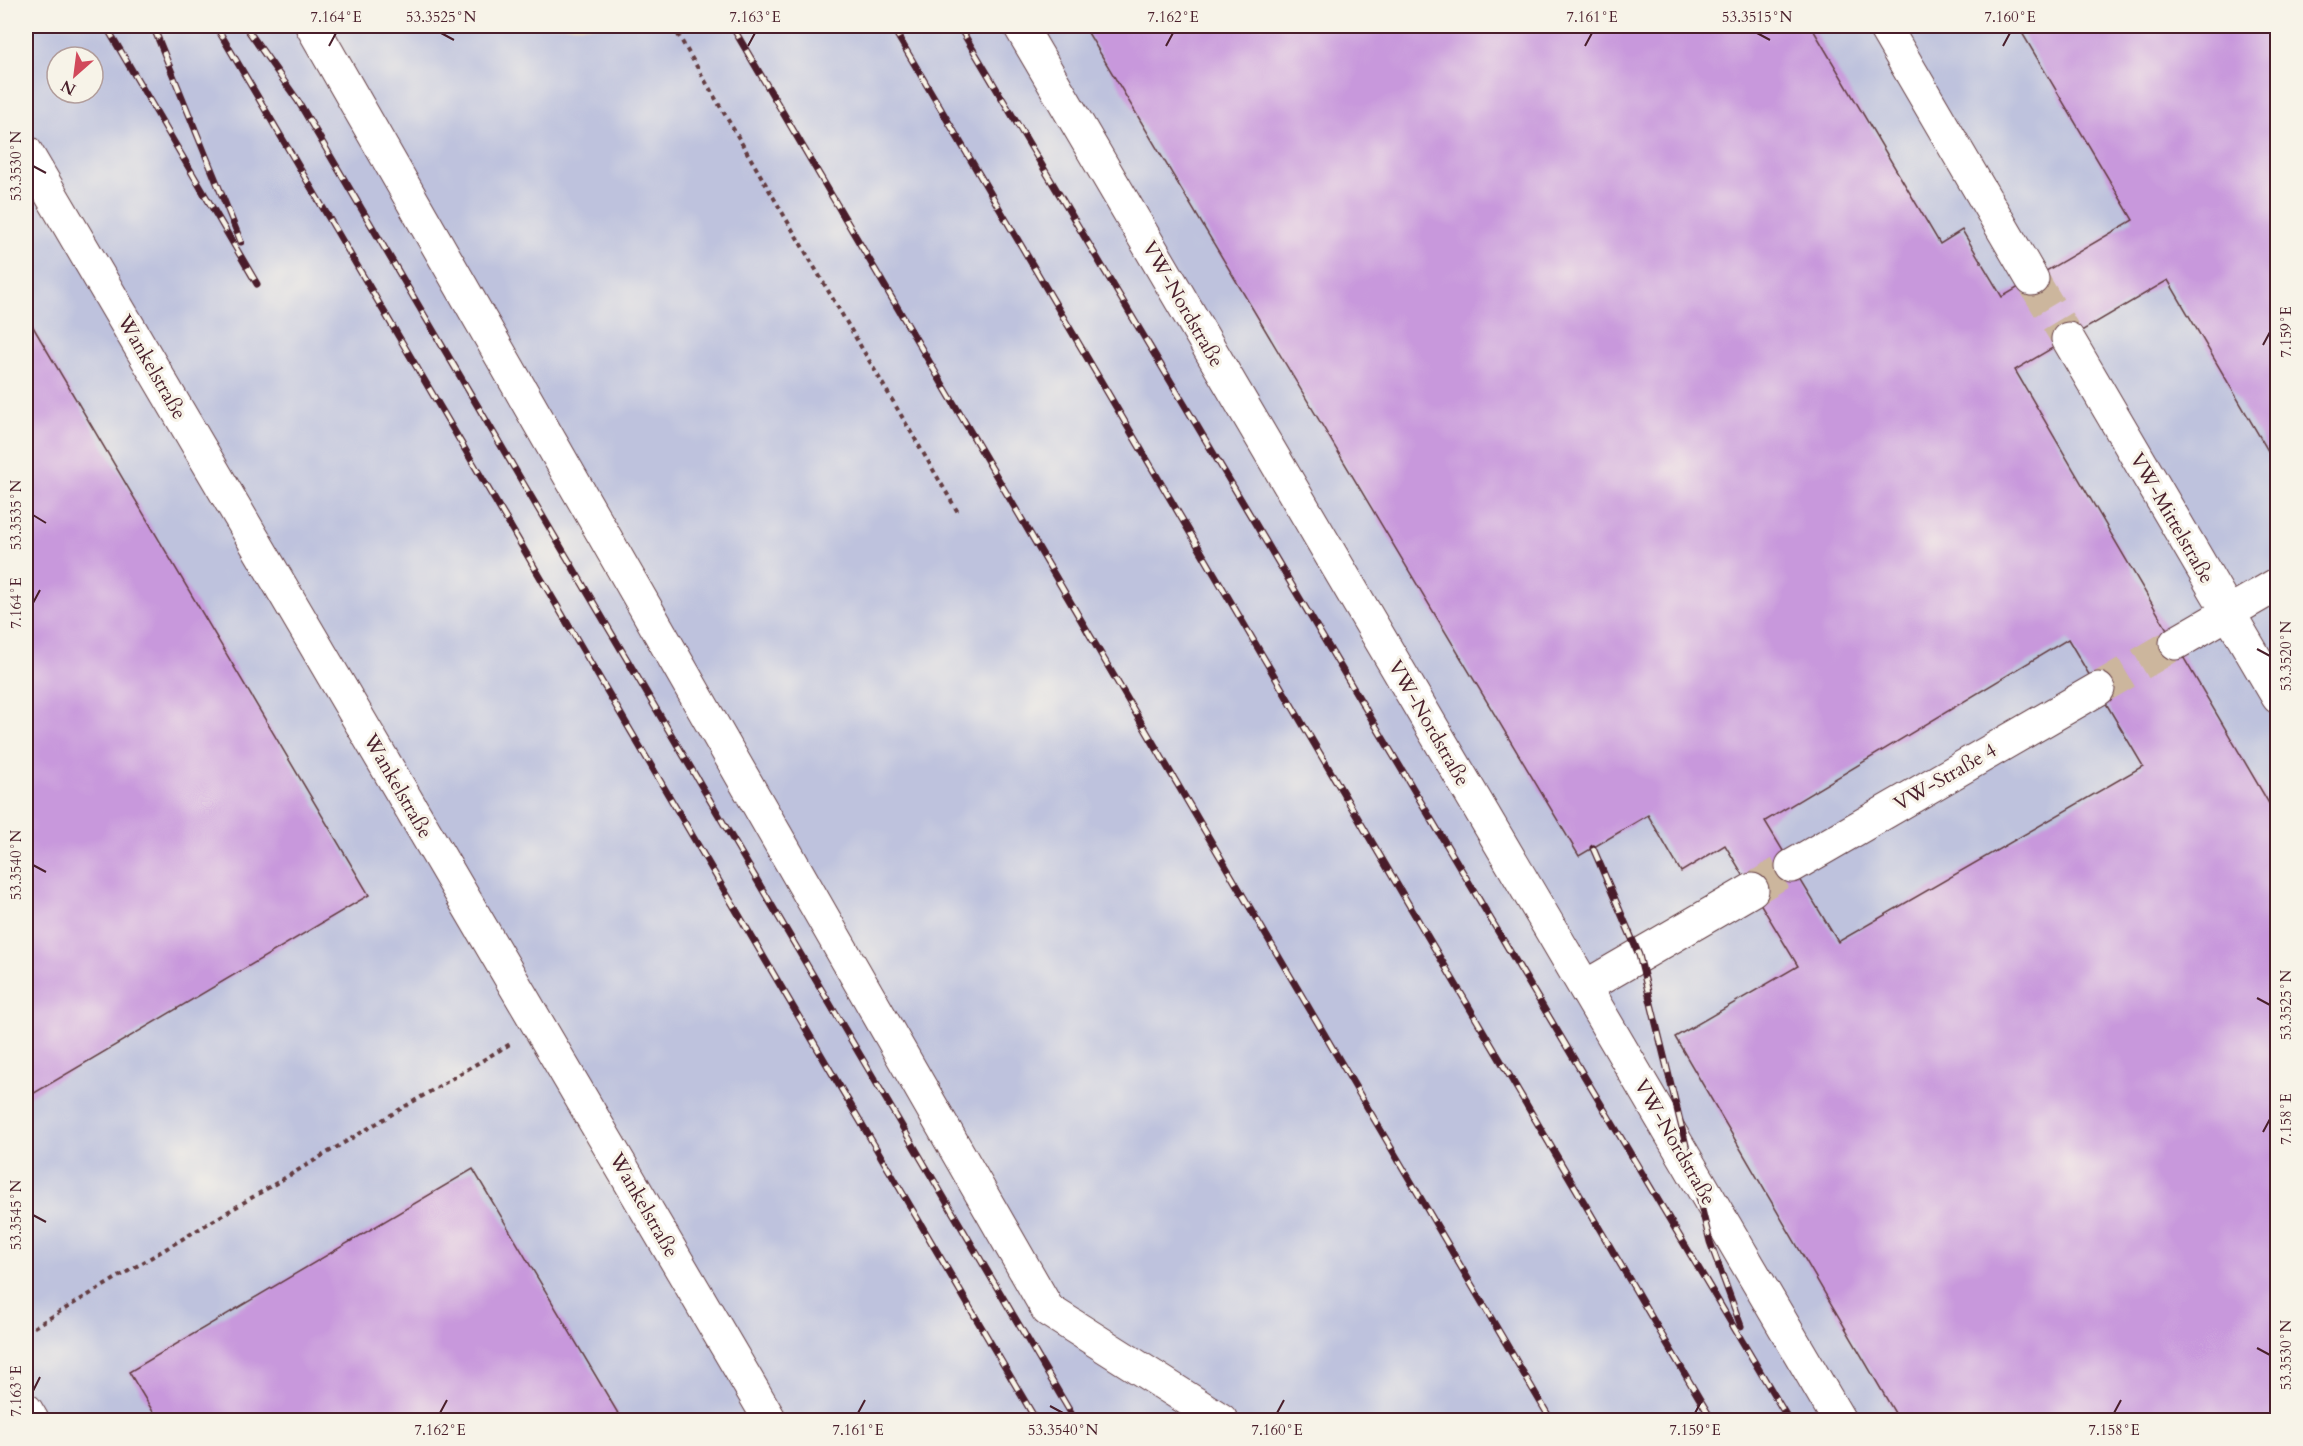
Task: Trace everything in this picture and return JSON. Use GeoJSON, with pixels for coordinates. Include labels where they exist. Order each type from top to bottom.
{"type":"FeatureCollection","features":[{"type":"Feature","properties":{"kind":"street"},"geometry":{"type":"LineString","coordinates":[[312,26],[1047,1310],[1221,1420]]}},
{"type":"Feature","properties":{"kind":"street","name":"VW-Nordstraße"},"geometry":{"type":"LineString","coordinates":[[1020,26],[1839,1420]]}},
{"type":"Feature","properties":{"kind":"street"},"geometry":{"type":"LineString","coordinates":[[1884,26],[2032,279]]}},
{"type":"Feature","properties":{"kind":"street","name":"Wankelstraße"},"geometry":{"type":"LineString","coordinates":[[26,152],[770,1420]]}},
{"type":"Feature","properties":{"kind":"street","name":"VW-Mittelstraße"},"geometry":{"type":"LineString","coordinates":[[2068,339],[2277,697]]}},
{"type":"Feature","properties":{"kind":"street"},"geometry":{"type":"LineString","coordinates":[[2176,643],[2277,584]]}},
{"type":"Feature","properties":{"kind":"street","name":"VW-Straße 4"},"geometry":{"type":"LineString","coordinates":[[1792,866],[2098,688]]}},
{"type":"Feature","properties":{"kind":"street"},"geometry":{"type":"LineString","coordinates":[[1585,987],[1752,890]]}},
{"type":"Feature","properties":{"kind":"street"},"geometry":{"type":"LineString","coordinates":[[26,1410],[32,1420]]}},
{"type":"Feature","properties":{"kind":"path"},"geometry":{"type":"LineString","coordinates":[[672,26],[959,514]]}},
{"type":"Feature","properties":{"kind":"path"},"geometry":{"type":"LineString","coordinates":[[26,1332],[539,1026]]}},
{"type":"Feature","properties":{"kind":"shaded area"},"geometry":{"type":"Polygon","coordinates":[[[26,26],[2277,26],[2277,1420],[26,1420],[26,26]]]}},
{"type":"Feature","properties":{"kind":"building"},"geometry":{"type":"Polygon","coordinates":[[[1084,26],[1811,26],[1940,244],[1962,230],[2002,297],[2133,220],[2018,26],[2277,26],[2277,452],[2271,456],[2168,280],[2015,370],[2277,817],[2277,1420],[1899,1420],[1675,1037],[1798,966],[1725,845],[1681,872],[1648,815],[1579,856],[1084,26]],[[2068,639],[1765,821],[1838,942],[2143,766],[2068,639]]]}},
{"type":"Feature","properties":{"kind":"building"},"geometry":{"type":"Polygon","coordinates":[[[26,315],[369,895],[26,1098],[26,315]]]}},
{"type":"Feature","properties":{"kind":"building"},"geometry":{"type":"Polygon","coordinates":[[[473,1169],[622,1420],[158,1420],[129,1372],[473,1169]]]}},
{"type":"Feature","properties":{"kind":"tunnel"},"geometry":{"type":"LineString","coordinates":[[2032,279],[2068,339]]}},
{"type":"Feature","properties":{"kind":"tunnel"},"geometry":{"type":"LineString","coordinates":[[2098,689],[2176,643]]}},
{"type":"Feature","properties":{"kind":"tunnel"},"geometry":{"type":"LineString","coordinates":[[1752,890],[1792,866]]}},
{"type":"Feature","properties":{"kind":"railway"},"geometry":{"type":"LineString","coordinates":[[106,26],[257,284]]}},
{"type":"Feature","properties":{"kind":"railway"},"geometry":{"type":"LineString","coordinates":[[153,26],[241,242]]}},
{"type":"Feature","properties":{"kind":"railway"},"geometry":{"type":"LineString","coordinates":[[216,26],[1036,1420]]}},
{"type":"Feature","properties":{"kind":"railway"},"geometry":{"type":"LineString","coordinates":[[245,26],[298,101],[1075,1420]]}},
{"type":"Feature","properties":{"kind":"railway"},"geometry":{"type":"LineString","coordinates":[[732,26],[1551,1420]]}},
{"type":"Feature","properties":{"kind":"railway"},"geometry":{"type":"LineString","coordinates":[[892,26],[1712,1420]]}},
{"type":"Feature","properties":{"kind":"railway"},"geometry":{"type":"LineString","coordinates":[[959,26],[1789,1420]]}},
{"type":"Feature","properties":{"kind":"railway"},"geometry":{"type":"LineString","coordinates":[[1593,848],[1639,955],[1710,1242],[1741,1326]]}}]}
